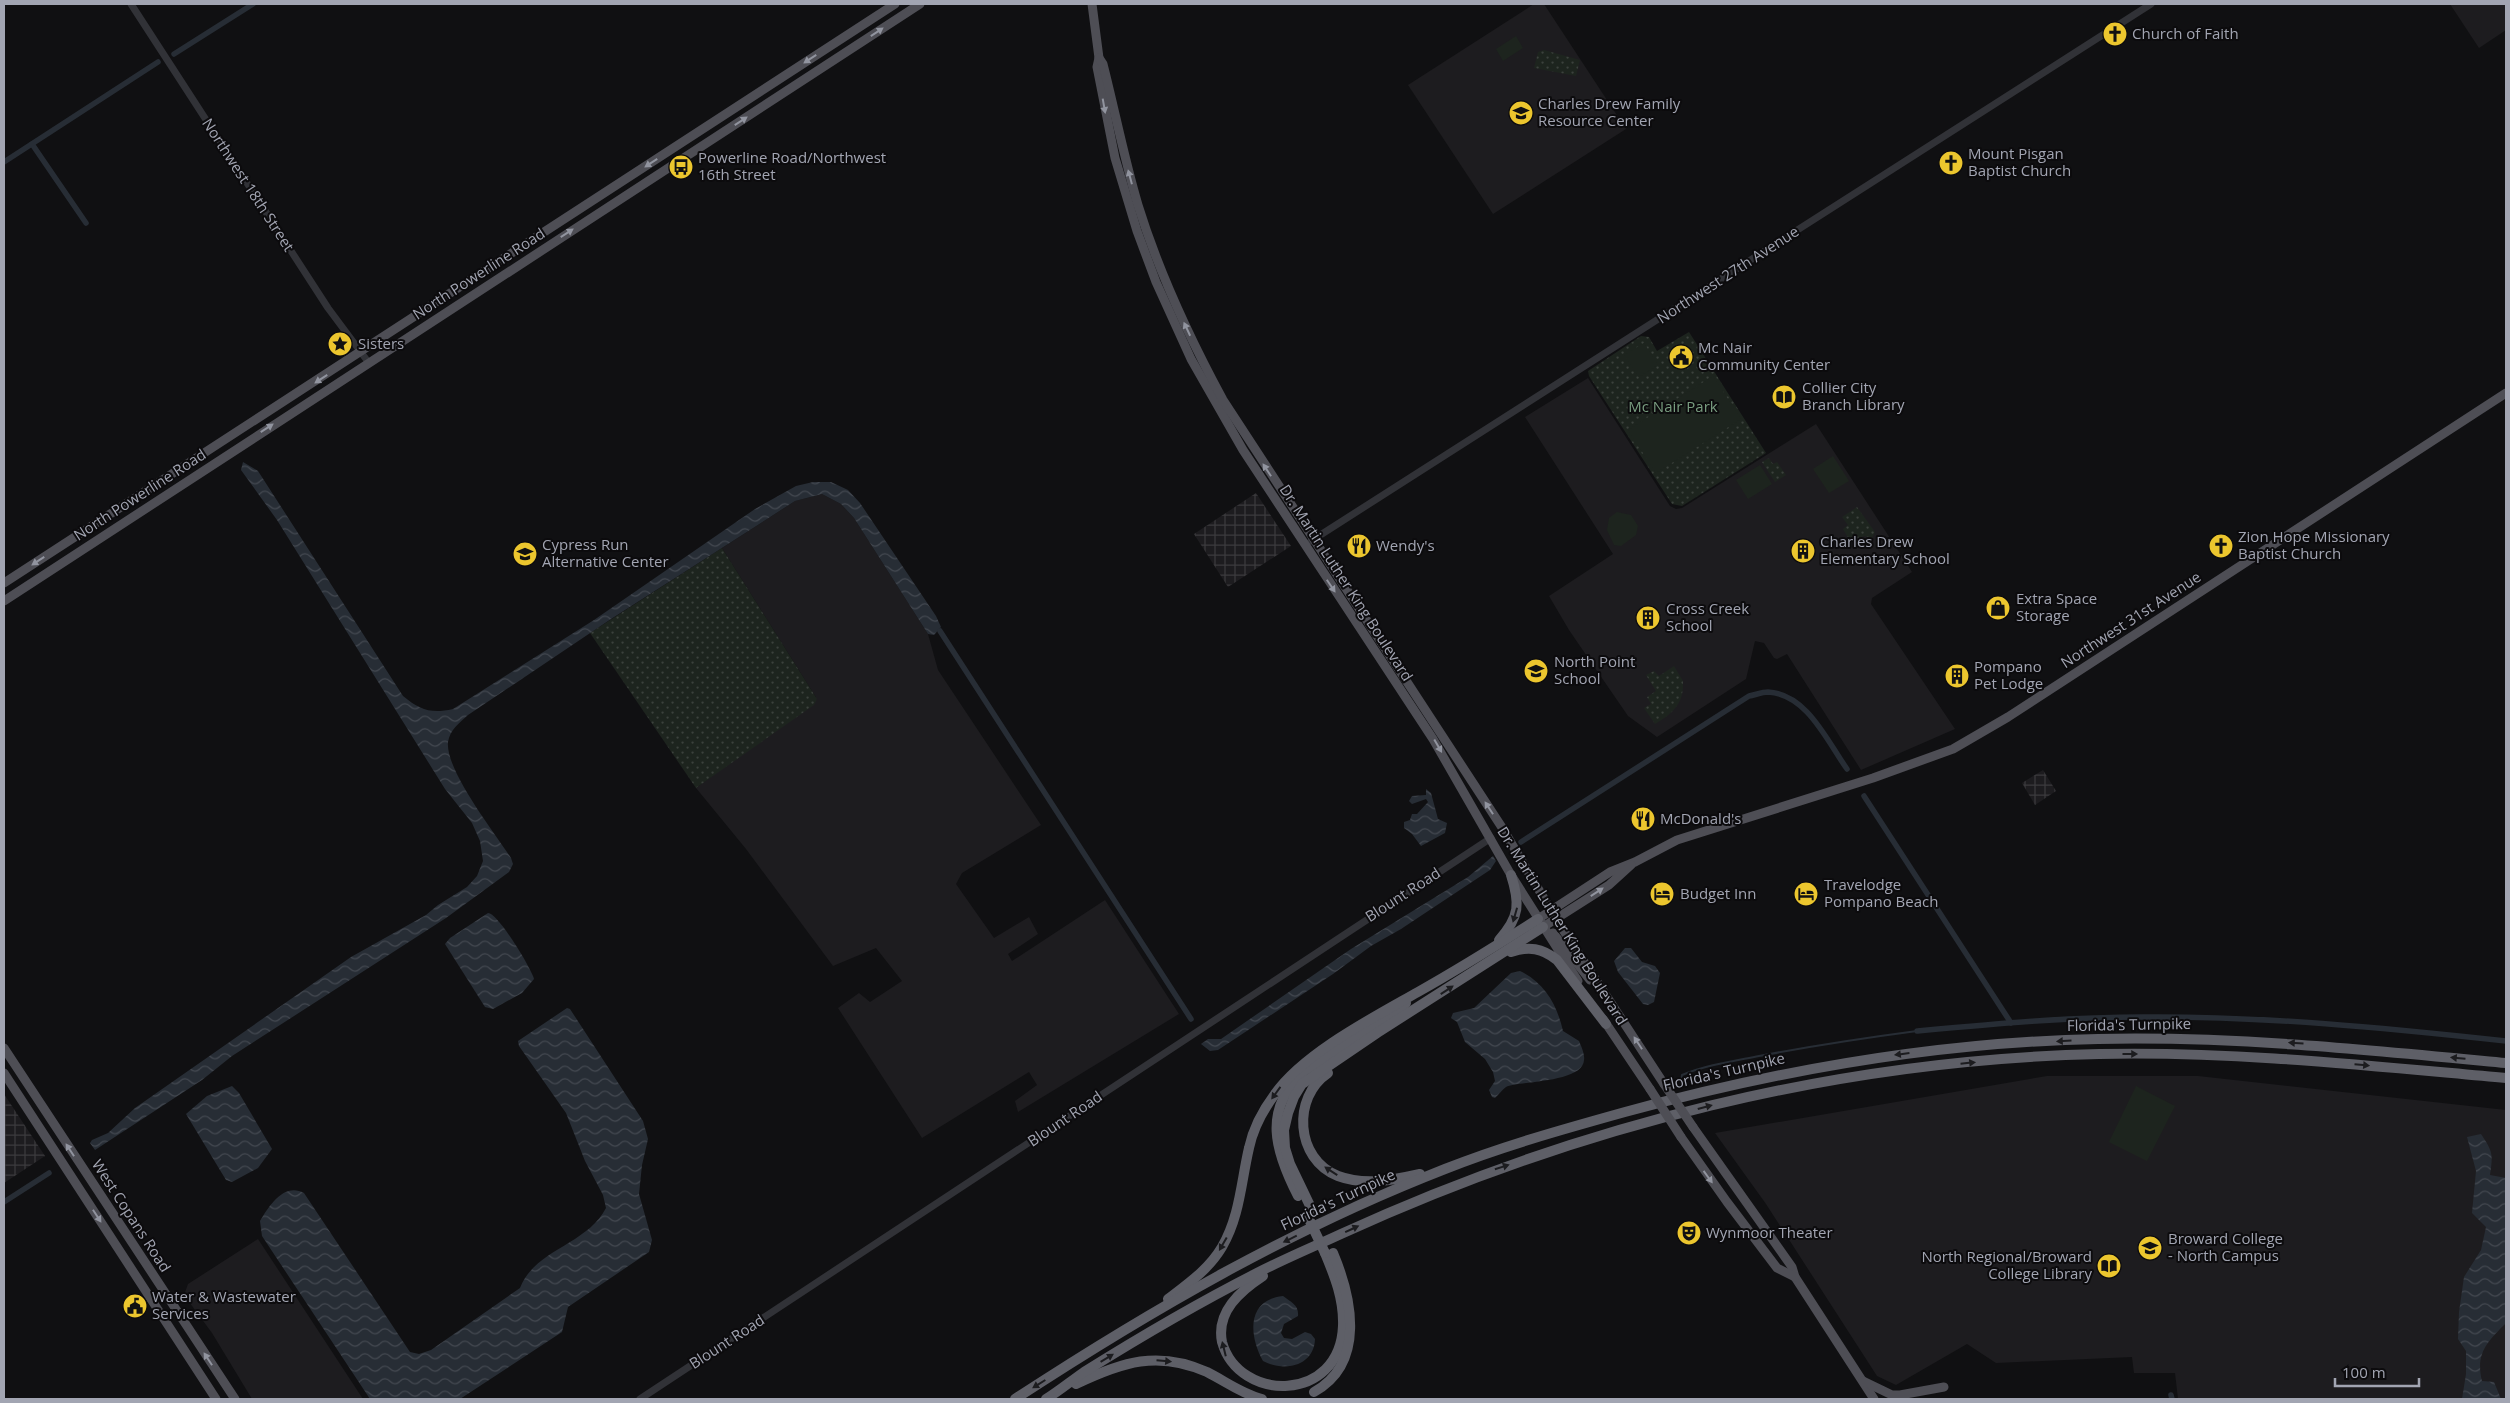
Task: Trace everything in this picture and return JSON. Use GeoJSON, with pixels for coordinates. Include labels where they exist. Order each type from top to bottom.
{"type":"FeatureCollection","features":[{"type":"Feature","properties":{"kind":"highway"},"geometry":{"type":"LineString","coordinates":[[1492,948],[1507,932],[1515,918],[1517,894],[1511,874]]}},
{"type":"Feature","properties":{"kind":"highway"},"geometry":{"type":"LineString","coordinates":[[1140,1321],[1199,1276],[1222,1248],[1236,1215],[1249,1148],[1255,1130],[1265,1109],[1285,1080],[1316,1054],[1395,1004],[1492,948],[1541,923]]}},
{"type":"Feature","properties":{"kind":"highway"},"geometry":{"type":"LineString","coordinates":[[1302,1398],[1316,1391],[1337,1373],[1348,1347],[1351,1328],[1350,1307],[1341,1274],[1310,1214],[1285,1148],[1284,1130],[1294,1097],[1302,1084],[1312,1076],[1502,954],[1541,923]]}},
{"type":"Feature","properties":{"kind":"highway"},"geometry":{"type":"LineString","coordinates":[[1502,954],[1522,948],[1547,952],[1557,960],[1606,1024]]}},
{"type":"Feature","properties":{"kind":"highway"},"geometry":{"type":"LineString","coordinates":[[1310,1214],[1284,1168],[1276,1138],[1276,1122],[1288,1091],[1304,1071],[1397,1011],[1418,992]]}},
{"type":"Feature","properties":{"kind":"highway"},"geometry":{"type":"LineString","coordinates":[[1416,1010],[1400,1025],[1319,1079],[1308,1095],[1302,1112],[1302,1131],[1310,1149],[1321,1165],[1336,1175],[1354,1180],[1380,1182],[1446,1168]]}},
{"type":"Feature","properties":{"kind":"highway","name":"Florida's Turnpike"},"geometry":{"type":"LineString","coordinates":[[1015,1399],[1140,1321],[1265,1251],[1335,1216],[1446,1168],[1541,1135],[1701,1091],[1794,1071],[1908,1054],[2002,1044],[2096,1039],[2201,1039],[2303,1044],[2506,1063]]}},
{"type":"Feature","properties":{"kind":"highway","name":"Florida's Turnpike"},"geometry":{"type":"LineString","coordinates":[[1049,1397],[1080,1375],[1168,1322],[1260,1271],[1408,1203],[1486,1173],[1573,1144],[1706,1107],[1799,1085],[1893,1071],[2003,1059],[2098,1054],[2206,1054],[2304,1059],[2506,1078]]}},
{"type":"Feature","properties":{"kind":"highway"},"geometry":{"type":"LineString","coordinates":[[1292,1257],[1240,1294],[1229,1306],[1223,1319],[1221,1336],[1231,1369],[1242,1382],[1265,1394],[1280,1396],[1301,1392],[1323,1377],[1337,1356],[1343,1328],[1343,1313],[1328,1252]]}},
{"type":"Feature","properties":{"kind":"highway"},"geometry":{"type":"LineString","coordinates":[[1049,1397],[1119,1365],[1144,1360],[1167,1360],[1188,1365],[1262,1399]]}},
{"type":"Feature","properties":{"kind":"main road","name":"North Powerline Road"},"geometry":{"type":"LineString","coordinates":[[4,583],[895,4]]}},
{"type":"Feature","properties":{"kind":"main road","name":"North Powerline Road"},"geometry":{"type":"LineString","coordinates":[[4,601],[920,4]]}},
{"type":"Feature","properties":{"kind":"main road","name":"Dr. Martin Luther King Boulevard"},"geometry":{"type":"LineString","coordinates":[[1092,4],[1099,58],[1096,67],[1121,179],[1144,251],[1194,365],[1235,437],[1304,546],[1433,738],[1511,874],[1606,1024],[1726,1202],[1777,1268],[1795,1277]]}},
{"type":"Feature","properties":{"kind":"main road","name":"Dr. Martin Luther King Boulevard"},"geometry":{"type":"LineString","coordinates":[[1099,58],[1103,64],[1137,203],[1172,295],[1199,355],[1223,400],[1503,829],[1556,919],[1693,1127],[1792,1267],[1795,1277],[1874,1399]]}},
{"type":"Feature","properties":{"kind":"main road"},"geometry":{"type":"LineString","coordinates":[[510,270],[511,262],[519,249]]}},
{"type":"Feature","properties":{"kind":"main road"},"geometry":{"type":"LineString","coordinates":[[1144,251],[1152,261],[1164,289],[1172,295]]}},
{"type":"Feature","properties":{"kind":"main road"},"geometry":{"type":"LineString","coordinates":[[496,279],[504,265],[504,259]]}},
{"type":"Feature","properties":{"kind":"main road","name":"Northwest 31st Avenue"},"geometry":{"type":"LineString","coordinates":[[1541,923],[1551,910],[1610,872],[1635,862],[1677,840],[1873,778],[1953,749],[2008,717],[2506,393]]}},
{"type":"Feature","properties":{"kind":"main road"},"geometry":{"type":"LineString","coordinates":[[215,463],[218,452],[245,434],[248,425]]}},
{"type":"Feature","properties":{"kind":"main road"},"geometry":{"type":"LineString","coordinates":[[1384,664],[1411,688]]}},
{"type":"Feature","properties":{"kind":"main road"},"geometry":{"type":"LineString","coordinates":[[1401,691],[1406,691],[1425,717],[1431,719]]}},
{"type":"Feature","properties":{"kind":"main road","name":"Northwest 31st Avenue"},"geometry":{"type":"LineString","coordinates":[[1541,923],[1556,919],[1609,885],[1635,862]]}},
{"type":"Feature","properties":{"kind":"main road"},"geometry":{"type":"LineString","coordinates":[[1541,923],[1550,929],[1600,993],[1610,1001]]}},
{"type":"Feature","properties":{"kind":"main road","name":"West Copans Road"},"geometry":{"type":"LineString","coordinates":[[4,1048],[235,1399]]}},
{"type":"Feature","properties":{"kind":"main road","name":"West Copans Road"},"geometry":{"type":"LineString","coordinates":[[4,1072],[216,1399]]}},
{"type":"Feature","properties":{"kind":"main road"},"geometry":{"type":"LineString","coordinates":[[1862,1380],[1892,1395],[1909,1395],[1944,1387]]}},
{"type":"Feature","properties":{"kind":"street","name":"Northwest 18th Street"},"geometry":{"type":"LineString","coordinates":[[131,4],[328,308],[369,363]]}},
{"type":"Feature","properties":{"kind":"street","name":"Northwest 27th Avenue"},"geometry":{"type":"LineString","coordinates":[[1304,546],[2151,4]]}},
{"type":"Feature","properties":{"kind":"street","name":"Blount Road"},"geometry":{"type":"LineString","coordinates":[[640,1399],[1491,838]]}},
{"type":"Feature","properties":{"kind":"shaded area","name":"Charles Drew Family Resource Center"},"geometry":{"type":"Polygon","coordinates":[[[1534,4],[1544,4],[1626,129],[1493,214],[1408,85],[1534,4]]]}},
{"type":"Feature","properties":{"kind":"shaded area"},"geometry":{"type":"Polygon","coordinates":[[[2450,4],[2506,4],[2506,30],[2479,48],[2450,4]]]}},
{"type":"Feature","properties":{"kind":"shaded area"},"geometry":{"type":"Polygon","coordinates":[[[1588,378],[1670,506],[1676,509],[1682,508],[1816,424],[1912,572],[1872,598],[1871,604],[1955,729],[1861,770],[1787,654],[1777,659],[1774,658],[1764,643],[1755,641],[1746,679],[1657,737],[1628,716],[1569,630],[1549,596],[1613,554],[1525,417],[1588,378]]]}},
{"type":"Feature","properties":{"kind":"shaded area"},"geometry":{"type":"Polygon","coordinates":[[[1256,493],[1291,546],[1228,587],[1194,534],[1256,493]]]}},
{"type":"Feature","properties":{"kind":"shaded area"},"geometry":{"type":"Polygon","coordinates":[[[822,494],[841,504],[854,518],[928,634],[938,670],[1041,825],[962,873],[956,884],[994,938],[1029,917],[1038,934],[1008,954],[1012,961],[1105,900],[1179,1014],[1018,1112],[1015,1101],[1037,1085],[1029,1072],[922,1138],[838,1008],[859,993],[870,1002],[902,981],[876,948],[833,966],[746,849],[696,788],[817,699],[722,548],[795,501],[822,494]]]}},
{"type":"Feature","properties":{"kind":"shaded area"},"geometry":{"type":"Polygon","coordinates":[[[2043,770],[2056,791],[2035,805],[2022,783],[2043,770]]]}},
{"type":"Feature","properties":{"kind":"shaded area","name":"Broward College - North Campus"},"geometry":{"type":"Polygon","coordinates":[[[2047,1076],[2198,1076],[2506,1110],[2506,1399],[2178,1399],[2175,1373],[2134,1373],[2132,1357],[1996,1363],[1967,1344],[1896,1385],[1877,1376],[1766,1204],[1715,1133],[2047,1076]]]}},
{"type":"Feature","properties":{"kind":"shaded area"},"geometry":{"type":"Polygon","coordinates":[[[4,1094],[45,1156],[4,1183],[4,1094]]]}},
{"type":"Feature","properties":{"kind":"shaded area"},"geometry":{"type":"Polygon","coordinates":[[[258,1239],[363,1399],[252,1399],[212,1333],[184,1295],[188,1284],[258,1239]]]}},
{"type":"Feature","properties":{"kind":"green space"},"geometry":{"type":"Polygon","coordinates":[[[1516,36],[1523,48],[1503,61],[1496,49],[1516,36]]]}},
{"type":"Feature","properties":{"kind":"green space"},"geometry":{"type":"Polygon","coordinates":[[[1544,50],[1580,60],[1576,76],[1534,68],[1538,52],[1544,50]]]}},
{"type":"Feature","properties":{"kind":"green space","name":"Mc Nair Park"},"geometry":{"type":"Polygon","coordinates":[[[1689,332],[1766,453],[1682,506],[1672,504],[1589,376],[1588,371],[1641,336],[1649,337],[1657,351],[1689,332]]]}},
{"type":"Feature","properties":{"kind":"green space"},"geometry":{"type":"Polygon","coordinates":[[[1644,343],[1658,365],[1639,377],[1624,355],[1644,343]]]}},
{"type":"Feature","properties":{"kind":"green space"},"geometry":{"type":"Polygon","coordinates":[[[1713,376],[1741,419],[1656,473],[1628,430],[1713,376]]]}},
{"type":"Feature","properties":{"kind":"green space"},"geometry":{"type":"Polygon","coordinates":[[[1833,456],[1849,481],[1829,493],[1813,469],[1833,456]]]}},
{"type":"Feature","properties":{"kind":"green space"},"geometry":{"type":"Polygon","coordinates":[[[1769,458],[1773,464],[1777,462],[1786,475],[1775,482],[1762,462],[1769,458]]]}},
{"type":"Feature","properties":{"kind":"green space"},"geometry":{"type":"Polygon","coordinates":[[[1760,465],[1772,484],[1748,499],[1736,480],[1760,465]]]}},
{"type":"Feature","properties":{"kind":"green space"},"geometry":{"type":"Polygon","coordinates":[[[1857,507],[1875,532],[1872,538],[1864,536],[1855,541],[1853,539],[1850,541],[1843,529],[1848,525],[1842,517],[1857,507]]]}},
{"type":"Feature","properties":{"kind":"green space"},"geometry":{"type":"Polygon","coordinates":[[[1617,512],[1631,515],[1638,526],[1636,535],[1621,546],[1614,545],[1607,530],[1609,518],[1617,512]]]}},
{"type":"Feature","properties":{"kind":"green space"},"geometry":{"type":"Polygon","coordinates":[[[722,548],[817,699],[814,705],[696,788],[590,633],[722,548]]]}},
{"type":"Feature","properties":{"kind":"green space"},"geometry":{"type":"Polygon","coordinates":[[[1674,666],[1683,681],[1682,696],[1672,712],[1655,724],[1644,708],[1651,704],[1647,697],[1656,691],[1646,675],[1654,671],[1659,676],[1674,666]]]}},
{"type":"Feature","properties":{"kind":"green space"},"geometry":{"type":"Polygon","coordinates":[[[2136,1086],[2175,1106],[2147,1161],[2109,1142],[2136,1086]]]}},
{"type":"Feature","properties":{"kind":"water"},"geometry":{"type":"Polygon","coordinates":[[[243,462],[258,471],[403,696],[426,710],[453,709],[594,620],[755,509],[796,486],[813,482],[831,482],[848,490],[860,503],[936,616],[941,627],[934,635],[928,634],[854,518],[841,504],[822,494],[795,501],[611,619],[468,715],[453,730],[448,742],[449,754],[454,768],[472,801],[511,858],[513,864],[509,872],[446,918],[232,1056],[202,1080],[95,1150],[90,1143],[92,1140],[108,1133],[135,1108],[351,957],[426,915],[467,887],[477,876],[483,861],[480,841],[472,823],[445,789],[277,520],[241,470],[243,462]]]}},
{"type":"Feature","properties":{"kind":"water"},"geometry":{"type":"Polygon","coordinates":[[[1426,789],[1431,793],[1438,819],[1447,823],[1445,833],[1421,846],[1412,834],[1404,828],[1404,822],[1410,820],[1412,814],[1417,814],[1428,802],[1426,799],[1412,804],[1409,801],[1412,796],[1426,795],[1426,789]]]}},
{"type":"Feature","properties":{"kind":"water"},"geometry":{"type":"Polygon","coordinates":[[[1493,856],[1496,861],[1490,870],[1401,929],[1371,946],[1333,974],[1218,1050],[1210,1051],[1201,1044],[1208,1039],[1221,1039],[1351,949],[1468,877],[1493,856]]]}},
{"type":"Feature","properties":{"kind":"water"},"geometry":{"type":"Polygon","coordinates":[[[488,913],[493,915],[506,931],[521,953],[534,979],[522,993],[493,1009],[485,1007],[445,944],[450,938],[488,913]]]}},
{"type":"Feature","properties":{"kind":"water"},"geometry":{"type":"Polygon","coordinates":[[[1625,948],[1631,948],[1642,962],[1655,966],[1660,973],[1654,1002],[1648,1005],[1643,1004],[1618,972],[1614,961],[1625,948]]]}},
{"type":"Feature","properties":{"kind":"water"},"geometry":{"type":"Polygon","coordinates":[[[1520,971],[1543,988],[1549,996],[1563,1031],[1579,1041],[1584,1060],[1581,1068],[1573,1073],[1549,1080],[1506,1087],[1495,1098],[1492,1097],[1489,1090],[1495,1081],[1493,1072],[1485,1059],[1465,1042],[1457,1022],[1451,1018],[1453,1013],[1474,1008],[1511,973],[1520,971]]]}},
{"type":"Feature","properties":{"kind":"water"},"geometry":{"type":"Polygon","coordinates":[[[567,1008],[570,1009],[643,1121],[648,1139],[642,1165],[639,1194],[652,1240],[649,1252],[568,1307],[562,1332],[460,1399],[370,1399],[262,1236],[260,1221],[278,1197],[284,1193],[297,1190],[304,1193],[410,1352],[419,1354],[431,1350],[520,1288],[527,1275],[537,1264],[587,1231],[606,1208],[603,1195],[585,1161],[566,1113],[519,1046],[518,1041],[567,1008]]]}},
{"type":"Feature","properties":{"kind":"water"},"geometry":{"type":"Polygon","coordinates":[[[232,1086],[239,1093],[272,1149],[258,1168],[232,1182],[226,1180],[186,1114],[207,1096],[232,1086]]]}},
{"type":"Feature","properties":{"kind":"water"},"geometry":{"type":"Polygon","coordinates":[[[2481,1134],[2491,1153],[2490,1175],[2506,1178],[2506,1323],[2485,1348],[2480,1363],[2482,1381],[2494,1382],[2501,1399],[2462,1399],[2466,1374],[2466,1351],[2458,1339],[2459,1312],[2464,1277],[2481,1250],[2486,1227],[2472,1213],[2476,1171],[2467,1137],[2481,1134]]]}},
{"type":"Feature","properties":{"kind":"water"},"geometry":{"type":"Polygon","coordinates":[[[1283,1296],[1294,1304],[1298,1312],[1298,1316],[1284,1324],[1281,1333],[1284,1338],[1292,1339],[1305,1332],[1311,1334],[1315,1339],[1309,1356],[1296,1365],[1279,1366],[1263,1361],[1258,1351],[1253,1331],[1257,1312],[1262,1304],[1283,1296]]]}},
{"type":"Feature","properties":{"kind":"waterway"},"geometry":{"type":"LineString","coordinates":[[174,54],[253,4]]}},
{"type":"Feature","properties":{"kind":"waterway"},"geometry":{"type":"LineString","coordinates":[[4,162],[158,62]]}},
{"type":"Feature","properties":{"kind":"waterway"},"geometry":{"type":"LineString","coordinates":[[32,144],[86,223]]}},
{"type":"Feature","properties":{"kind":"waterway"},"geometry":{"type":"LineString","coordinates":[[940,631],[1191,1019]]}},
{"type":"Feature","properties":{"kind":"waterway"},"geometry":{"type":"LineString","coordinates":[[1521,842],[1749,696],[1761,693],[1768,692],[1782,695],[1794,701],[1805,710],[1815,721],[1847,769]]}},
{"type":"Feature","properties":{"kind":"waterway"},"geometry":{"type":"LineString","coordinates":[[1864,796],[2011,1023]]}},
{"type":"Feature","properties":{"kind":"waterway"},"geometry":{"type":"LineString","coordinates":[[1917,1031],[2002,1023],[2116,1017],[2189,1017],[2325,1024],[2506,1041]]}},
{"type":"Feature","properties":{"kind":"waterway"},"geometry":{"type":"LineString","coordinates":[[1681,1081],[1682,1075],[1720,1064],[1779,1052],[1917,1031]]}},
{"type":"Feature","properties":{"kind":"waterway"},"geometry":{"type":"LineString","coordinates":[[4,1202],[49,1173]]}},
{"type":"Feature","properties":{"kind":"waterway"},"geometry":{"type":"LineString","coordinates":[[2171,1395],[2172,1399]]}},
{"type":"Feature","properties":{"kind":"place","name":"Church of Faith"},"geometry":{"type":"Point","coordinates":[2115,34]}},
{"type":"Feature","properties":{"kind":"place","name":"Charles Drew Family Resource Center"},"geometry":{"type":"Point","coordinates":[1521,113]}},
{"type":"Feature","properties":{"kind":"place","name":"Mount Pisgan Baptist Church"},"geometry":{"type":"Point","coordinates":[1951,163]}},
{"type":"Feature","properties":{"kind":"place","name":"Powerline Road/Northwest 16th Street"},"geometry":{"type":"Point","coordinates":[681,167]}},
{"type":"Feature","properties":{"kind":"place","name":"Sisters"},"geometry":{"type":"Point","coordinates":[340,344]}},
{"type":"Feature","properties":{"kind":"place","name":"Mc Nair Community Center"},"geometry":{"type":"Point","coordinates":[1681,357]}},
{"type":"Feature","properties":{"kind":"place","name":"Collier City Branch Library"},"geometry":{"type":"Point","coordinates":[1784,397]}},
{"type":"Feature","properties":{"kind":"place","name":"Wendy's"},"geometry":{"type":"Point","coordinates":[1359,546]}},
{"type":"Feature","properties":{"kind":"place","name":"Zion Hope Missionary Baptist Church"},"geometry":{"type":"Point","coordinates":[2221,546]}},
{"type":"Feature","properties":{"kind":"place","name":"Charles Drew Elementary School"},"geometry":{"type":"Point","coordinates":[1803,551]}},
{"type":"Feature","properties":{"kind":"place","name":"Cypress Run Alternative Center"},"geometry":{"type":"Point","coordinates":[525,554]}},
{"type":"Feature","properties":{"kind":"place","name":"Extra Space Storage"},"geometry":{"type":"Point","coordinates":[1998,608]}},
{"type":"Feature","properties":{"kind":"place","name":"Cross Creek School"},"geometry":{"type":"Point","coordinates":[1648,618]}},
{"type":"Feature","properties":{"kind":"place","name":"North Point School"},"geometry":{"type":"Point","coordinates":[1536,671]}},
{"type":"Feature","properties":{"kind":"place","name":"Pompano Pet Lodge"},"geometry":{"type":"Point","coordinates":[1957,676]}},
{"type":"Feature","properties":{"kind":"place","name":"McDonald's"},"geometry":{"type":"Point","coordinates":[1643,819]}},
{"type":"Feature","properties":{"kind":"place","name":"Budget Inn"},"geometry":{"type":"Point","coordinates":[1662,894]}},
{"type":"Feature","properties":{"kind":"place","name":"Travelodge Pompano Beach"},"geometry":{"type":"Point","coordinates":[1806,894]}},
{"type":"Feature","properties":{"kind":"place","name":"Wynmoor Theater"},"geometry":{"type":"Point","coordinates":[1689,1233]}},
{"type":"Feature","properties":{"kind":"place","name":"Broward College - North Campus"},"geometry":{"type":"Point","coordinates":[2150,1248]}},
{"type":"Feature","properties":{"kind":"place","name":"North Regional/Broward College Library"},"geometry":{"type":"Point","coordinates":[2109,1266]}},
{"type":"Feature","properties":{"kind":"place","name":"Water & Wastewater Services"},"geometry":{"type":"Point","coordinates":[135,1306]}}]}
